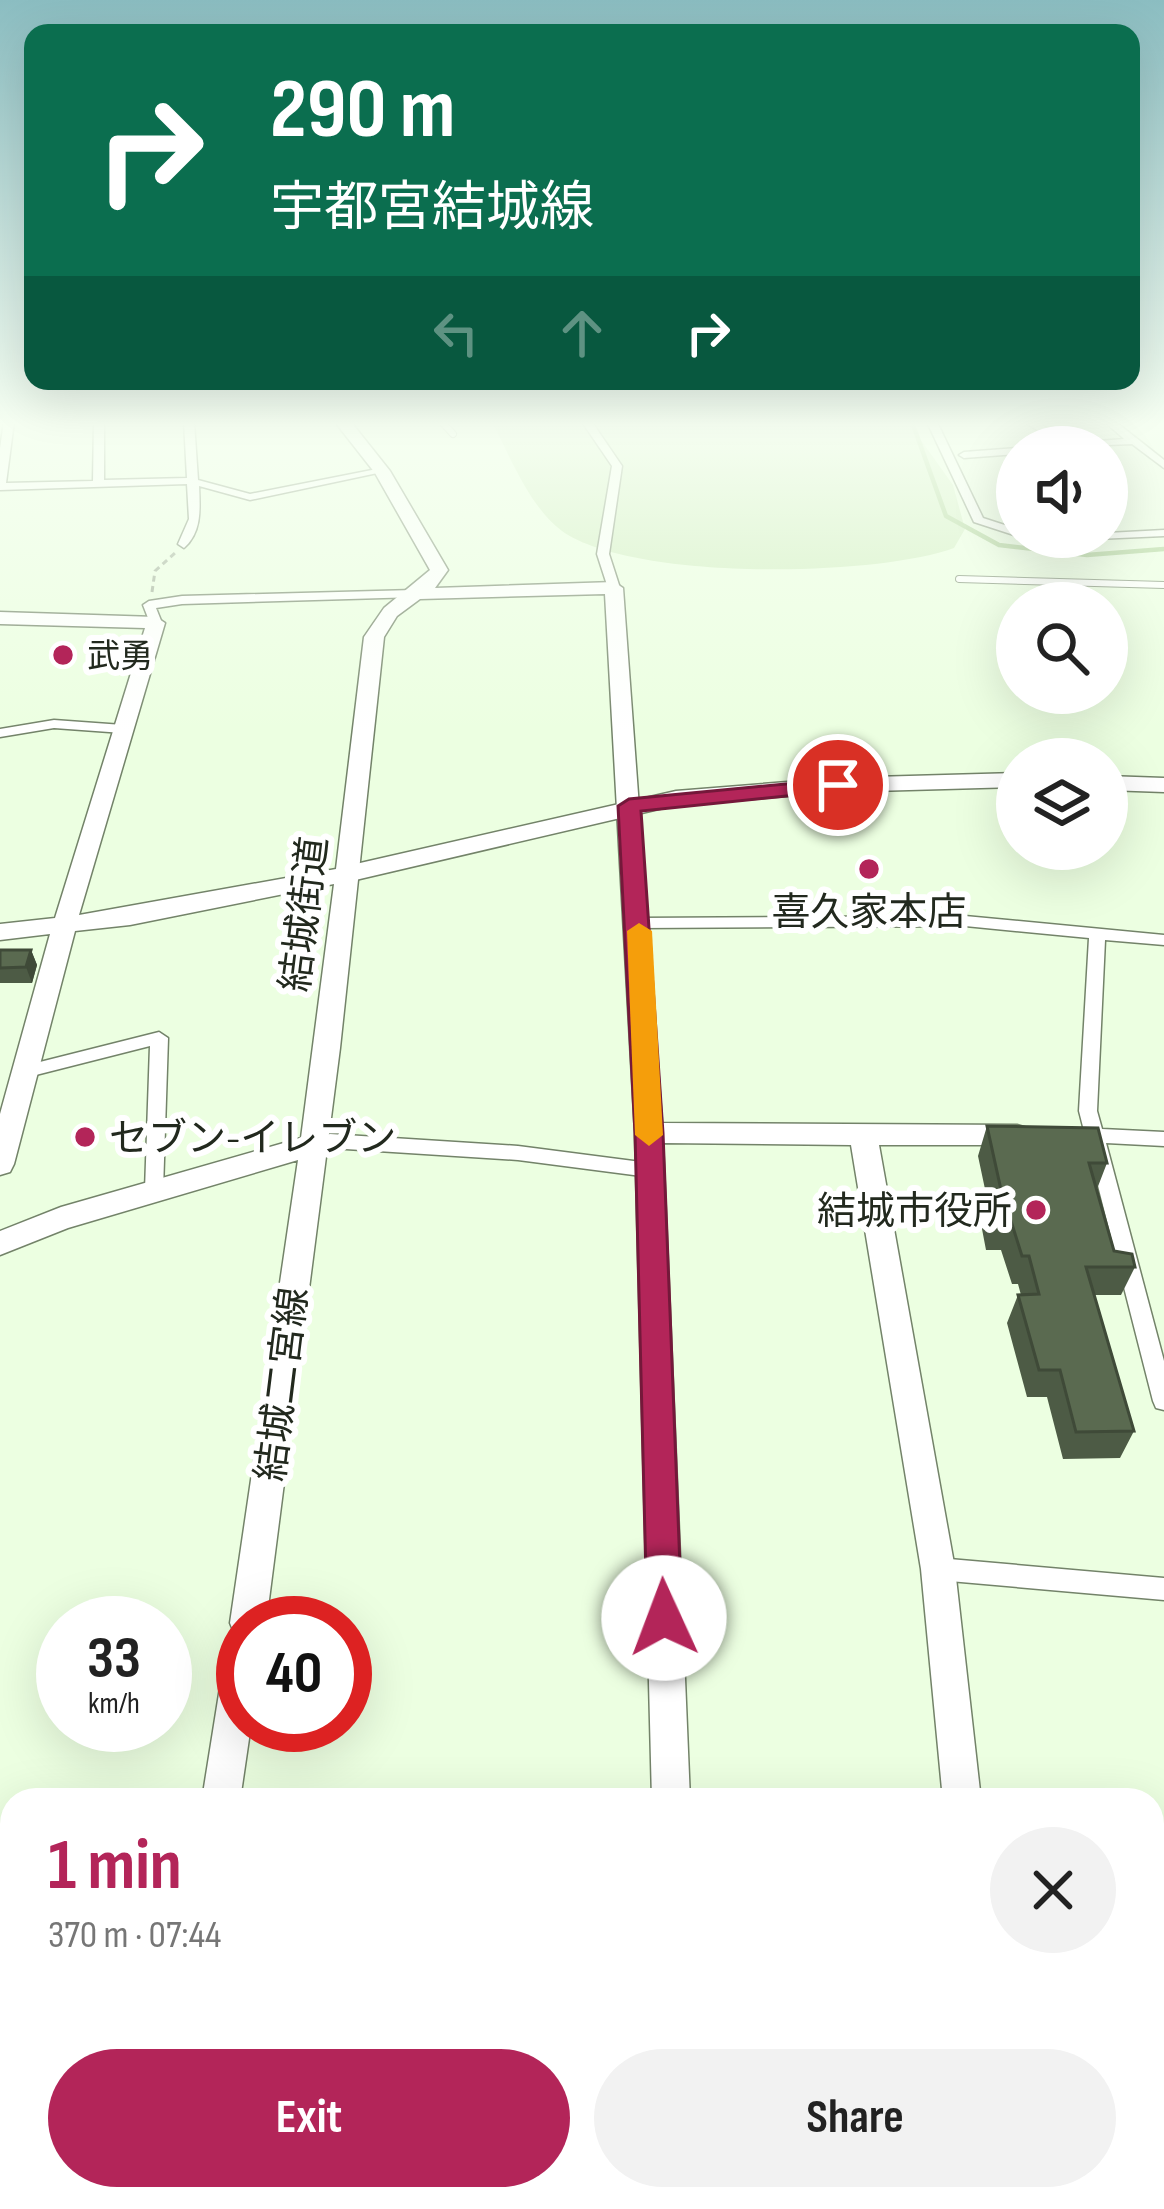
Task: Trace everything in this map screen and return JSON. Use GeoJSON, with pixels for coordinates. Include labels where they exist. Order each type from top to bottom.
{"type":"FeatureCollection","features":[{"type":"Feature","properties":{"kind":"main road"},"geometry":{"type":"LineString","coordinates":[[347,874],[629,806],[838,785],[996,781]]}},
{"type":"Feature","properties":{"kind":"main road"},"geometry":{"type":"LineString","coordinates":[[1128,784],[1164,785]]}},
{"type":"Feature","properties":{"kind":"street"},"geometry":{"type":"LineString","coordinates":[[184,544],[192,525]]}},
{"type":"Feature","properties":{"kind":"street","name":"結城街道"},"geometry":{"type":"LineString","coordinates":[[313,1145],[374,638],[389,608],[429,585],[439,570],[413,525]]}},
{"type":"Feature","properties":{"kind":"street"},"geometry":{"type":"LineString","coordinates":[[609,525],[602,554],[614,588],[639,922],[671,1788]]}},
{"type":"Feature","properties":{"kind":"street"},"geometry":{"type":"LineString","coordinates":[[1128,535],[1164,533]]}},
{"type":"Feature","properties":{"kind":"street"},"geometry":{"type":"LineString","coordinates":[[0,618],[153,614],[414,594],[614,588]]}},
{"type":"Feature","properties":{"kind":"street"},"geometry":{"type":"LineString","coordinates":[[0,1164],[153,614]]}},
{"type":"Feature","properties":{"kind":"street"},"geometry":{"type":"LineString","coordinates":[[0,733],[54,724],[123,729]]}},
{"type":"Feature","properties":{"kind":"street"},"geometry":{"type":"LineString","coordinates":[[0,932],[64,927],[347,874]]}},
{"type":"Feature","properties":{"kind":"street"},"geometry":{"type":"LineString","coordinates":[[639,922],[965,921],[1164,940]]}},
{"type":"Feature","properties":{"kind":"street"},"geometry":{"type":"LineString","coordinates":[[1097,933],[1088,1111],[1074,1136],[1164,1401]]}},
{"type":"Feature","properties":{"kind":"street"},"geometry":{"type":"LineString","coordinates":[[24,1072],[159,1038],[154,1190]]}},
{"type":"Feature","properties":{"kind":"street"},"geometry":{"type":"LineString","coordinates":[[649,1133],[1164,1139]]}},
{"type":"Feature","properties":{"kind":"street"},"geometry":{"type":"LineString","coordinates":[[862,1134],[938,1569],[961,1788]]}},
{"type":"Feature","properties":{"kind":"street"},"geometry":{"type":"LineString","coordinates":[[0,1244],[154,1190],[330,1141],[518,1153],[649,1170]]}},
{"type":"Feature","properties":{"kind":"street","name":"結城二宮線"},"geometry":{"type":"LineString","coordinates":[[252,1596],[313,1145]]}},
{"type":"Feature","properties":{"kind":"street"},"geometry":{"type":"LineString","coordinates":[[938,1569],[1164,1589]]}},
{"type":"Feature","properties":{"kind":"street"},"geometry":{"type":"LineString","coordinates":[[223,1788],[228,1752]]}},
{"type":"Feature","properties":{"kind":"lane"},"geometry":{"type":"LineString","coordinates":[[958,579],[1164,585]]}},
{"type":"Feature","properties":{"kind":"path"},"geometry":{"type":"LineString","coordinates":[[153,614],[155,572],[184,544]]}},
{"type":"Feature","properties":{"kind":"green space"},"geometry":{"type":"Polygon","coordinates":[[[555,525],[964,525],[965,529],[954,548],[917,558],[813,569],[696,566],[642,559],[596,547],[555,525]]]}},
{"type":"Feature","properties":{"kind":"building"},"geometry":{"type":"Polygon","coordinates":[[[0,950],[31,950],[26,967],[0,968],[0,950]]]}},
{"type":"Feature","properties":{"kind":"building"},"geometry":{"type":"Polygon","coordinates":[[[987,1126],[1098,1128],[1107,1163],[1089,1163],[1114,1251],[1132,1254],[1135,1267],[1086,1267],[1134,1431],[1076,1432],[1060,1370],[1039,1370],[1018,1295],[1039,1294],[1029,1256],[1022,1256],[1011,1221],[996,1221],[992,1200],[1003,1199],[987,1126]]]}},
{"type":"Feature","properties":{"kind":"waterway"},"geometry":{"type":"LineString","coordinates":[[963,525],[999,545],[1087,555],[1164,549]]}},
{"type":"Feature","properties":{"kind":"slow traffic"},"geometry":{"type":"LineString","coordinates":[[639,931],[649,1135]]}},
{"type":"Feature","properties":{"kind":"place","name":"武勇"},"geometry":{"type":"Point","coordinates":[63,655]}},
{"type":"Feature","properties":{"kind":"place","name":"喜久家本店"},"geometry":{"type":"Point","coordinates":[869,869]}},
{"type":"Feature","properties":{"kind":"place","name":"セブン-イレブン"},"geometry":{"type":"Point","coordinates":[85,1137]}},
{"type":"Feature","properties":{"kind":"place","name":"結城市役所"},"geometry":{"type":"Point","coordinates":[1036,1210]}},
{"type":"Feature","properties":{"kind":"route"},"geometry":{"type":"LineString","coordinates":[[664,1618],[649,1133],[629,806],[838,785]]}}]}
